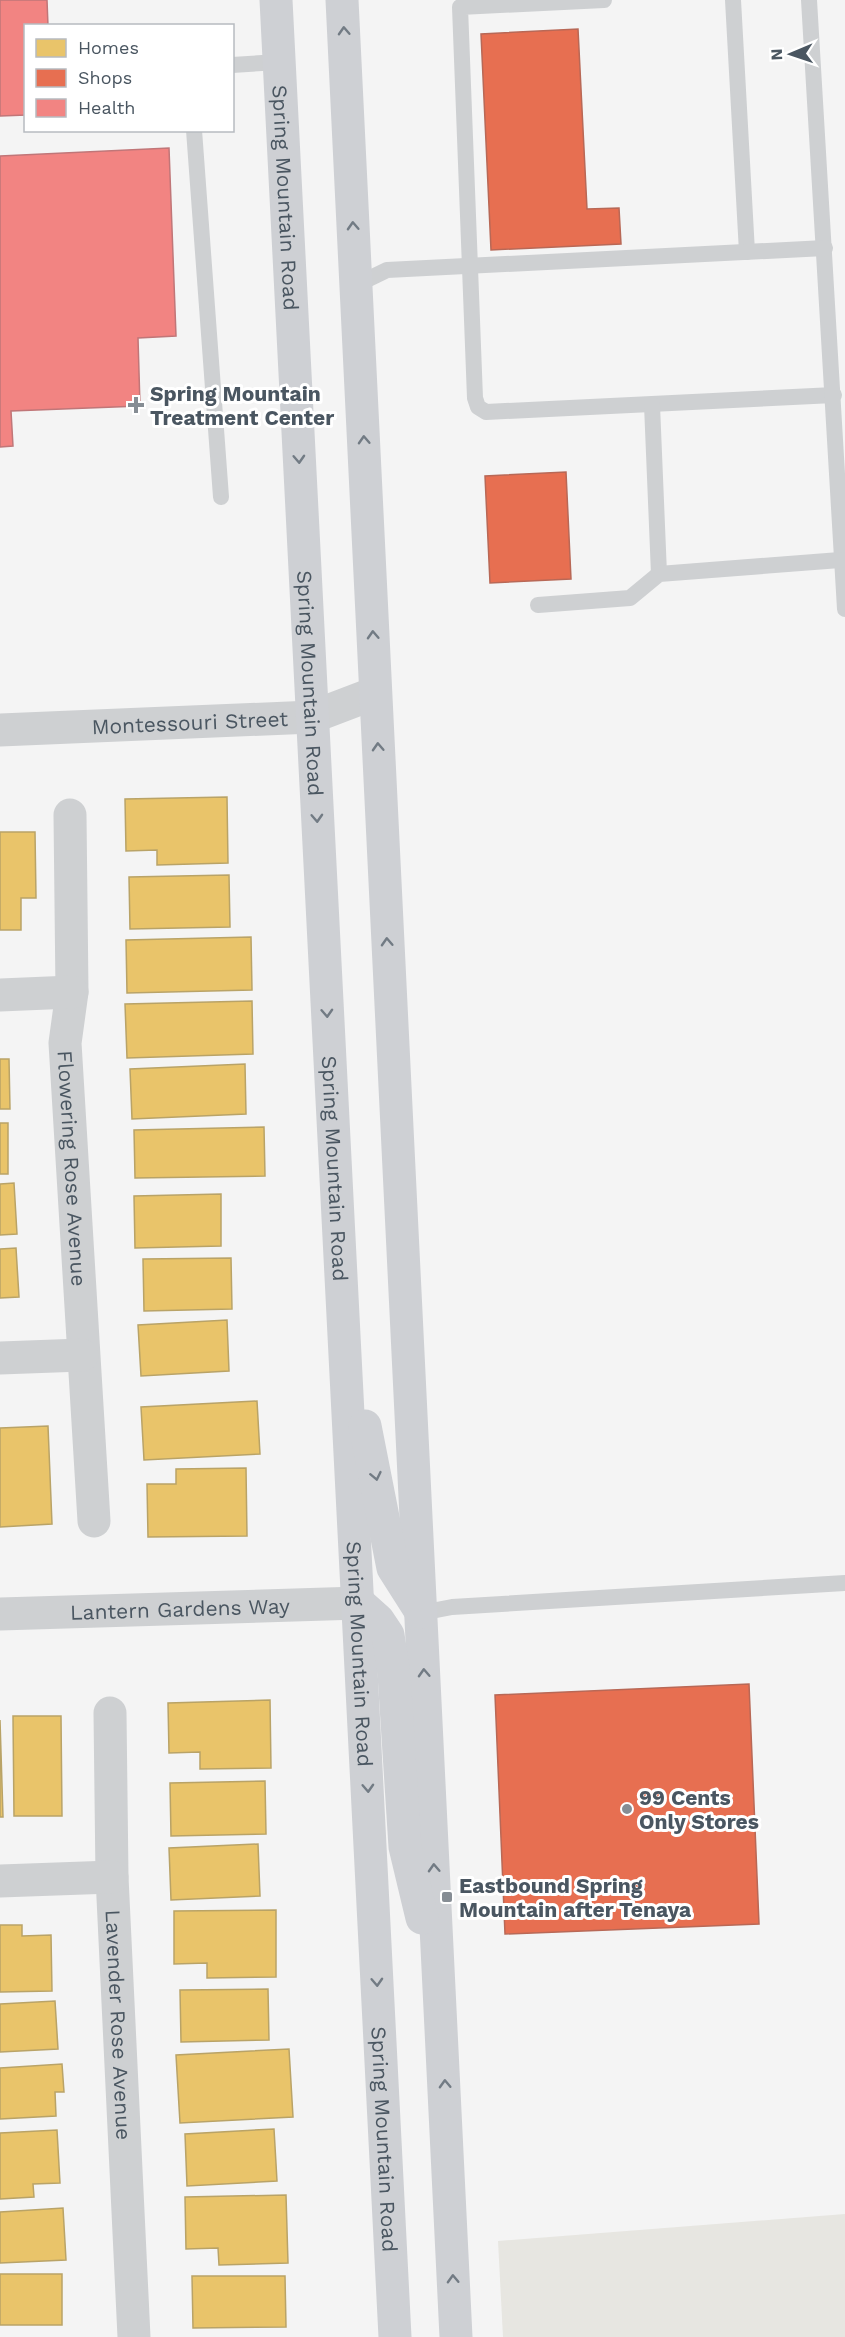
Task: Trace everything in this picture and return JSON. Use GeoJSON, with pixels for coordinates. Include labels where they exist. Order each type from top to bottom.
{"type":"FeatureCollection","features":[{"type":"Feature","properties":{"kind":"main road","name":"Spring Mountain Road"},"geometry":{"type":"LineString","coordinates":[[276,0],[342,1316],[359,1603],[394,2337]]}},
{"type":"Feature","properties":{"kind":"main road"},"geometry":{"type":"LineString","coordinates":[[342,0],[456,2337]]}},
{"type":"Feature","properties":{"kind":"main road"},"geometry":{"type":"LineString","coordinates":[[342,1316],[393,1568],[421,1612]]}},
{"type":"Feature","properties":{"kind":"main road"},"geometry":{"type":"LineString","coordinates":[[359,1603],[378,1620],[388,1635],[394,1674],[405,1847],[441,2001]]}},
{"type":"Feature","properties":{"kind":"street","name":"Montessouri Street"},"geometry":{"type":"LineString","coordinates":[[0,730],[312,717],[375,693]]}},
{"type":"Feature","properties":{"kind":"street","name":"Flowering Rose Avenue"},"geometry":{"type":"LineString","coordinates":[[70,815],[72,992],[65,1043],[82,1355],[94,1521]]}},
{"type":"Feature","properties":{"kind":"street"},"geometry":{"type":"LineString","coordinates":[[0,995],[72,992]]}},
{"type":"Feature","properties":{"kind":"street"},"geometry":{"type":"LineString","coordinates":[[0,1358],[82,1355]]}},
{"type":"Feature","properties":{"kind":"street","name":"Lantern Gardens Way"},"geometry":{"type":"LineString","coordinates":[[0,1614],[359,1603]]}},
{"type":"Feature","properties":{"kind":"street","name":"Lavender Rose Avenue"},"geometry":{"type":"LineString","coordinates":[[110,1713],[112,1877],[134,2337]]}},
{"type":"Feature","properties":{"kind":"street"},"geometry":{"type":"LineString","coordinates":[[0,1881],[112,1877]]}},
{"type":"Feature","properties":{"kind":"lane"},"geometry":{"type":"LineString","coordinates":[[604,0],[459,3],[475,398],[478,407],[486,412],[834,395]]}},
{"type":"Feature","properties":{"kind":"lane"},"geometry":{"type":"LineString","coordinates":[[733,0],[747,252]]}},
{"type":"Feature","properties":{"kind":"lane"},"geometry":{"type":"LineString","coordinates":[[809,0],[834,395],[840,560],[845,609]]}},
{"type":"Feature","properties":{"kind":"lane"},"geometry":{"type":"LineString","coordinates":[[234,65],[278,62]]}},
{"type":"Feature","properties":{"kind":"lane"},"geometry":{"type":"LineString","coordinates":[[194,132],[221,497]]}},
{"type":"Feature","properties":{"kind":"lane"},"geometry":{"type":"LineString","coordinates":[[356,285],[387,270],[825,248]]}},
{"type":"Feature","properties":{"kind":"lane"},"geometry":{"type":"LineString","coordinates":[[652,405],[659,574]]}},
{"type":"Feature","properties":{"kind":"lane"},"geometry":{"type":"LineString","coordinates":[[538,605],[630,598],[659,574],[840,560]]}},
{"type":"Feature","properties":{"kind":"lane"},"geometry":{"type":"LineString","coordinates":[[421,1612],[452,1607],[845,1583]]}},
{"type":"Feature","properties":{"kind":"sand"},"geometry":{"type":"Polygon","coordinates":[[[845,2214],[845,2337],[503,2337],[498,2241],[845,2214]]]}},
{"type":"Feature","properties":{"kind":"building: Homes"},"geometry":{"type":"Polygon","coordinates":[[[227,797],[228,863],[157,865],[157,850],[126,851],[125,799],[227,797]]]}},
{"type":"Feature","properties":{"kind":"building: Homes"},"geometry":{"type":"Polygon","coordinates":[[[0,832],[35,832],[36,898],[21,898],[21,930],[0,930],[0,832]]]}},
{"type":"Feature","properties":{"kind":"building: Homes"},"geometry":{"type":"Polygon","coordinates":[[[229,875],[230,927],[130,929],[129,877],[229,875]]]}},
{"type":"Feature","properties":{"kind":"building: Homes"},"geometry":{"type":"Polygon","coordinates":[[[251,937],[252,990],[127,993],[126,940],[251,937]]]}},
{"type":"Feature","properties":{"kind":"building: Homes"},"geometry":{"type":"Polygon","coordinates":[[[252,1001],[253,1054],[127,1058],[125,1004],[252,1001]]]}},
{"type":"Feature","properties":{"kind":"building: Homes"},"geometry":{"type":"Polygon","coordinates":[[[0,1059],[9,1059],[10,1109],[0,1109],[0,1059]]]}},
{"type":"Feature","properties":{"kind":"building: Homes"},"geometry":{"type":"Polygon","coordinates":[[[245,1064],[246,1114],[132,1119],[130,1069],[245,1064]]]}},
{"type":"Feature","properties":{"kind":"building: Homes"},"geometry":{"type":"Polygon","coordinates":[[[0,1123],[8,1123],[8,1174],[0,1174],[0,1123]]]}},
{"type":"Feature","properties":{"kind":"building: Homes"},"geometry":{"type":"Polygon","coordinates":[[[264,1127],[265,1176],[135,1178],[134,1130],[264,1127]]]}},
{"type":"Feature","properties":{"kind":"building: Homes"},"geometry":{"type":"Polygon","coordinates":[[[14,1183],[17,1234],[0,1235],[0,1184],[14,1183]]]}},
{"type":"Feature","properties":{"kind":"building: Homes"},"geometry":{"type":"Polygon","coordinates":[[[221,1194],[221,1246],[135,1248],[134,1196],[221,1194]]]}},
{"type":"Feature","properties":{"kind":"building: Homes"},"geometry":{"type":"Polygon","coordinates":[[[16,1248],[19,1297],[0,1298],[0,1249],[16,1248]]]}},
{"type":"Feature","properties":{"kind":"building: Homes"},"geometry":{"type":"Polygon","coordinates":[[[231,1258],[232,1309],[144,1311],[143,1259],[231,1258]]]}},
{"type":"Feature","properties":{"kind":"building: Homes"},"geometry":{"type":"Polygon","coordinates":[[[227,1320],[229,1371],[141,1376],[138,1325],[227,1320]]]}},
{"type":"Feature","properties":{"kind":"building: Homes"},"geometry":{"type":"Polygon","coordinates":[[[257,1401],[260,1454],[144,1460],[141,1407],[257,1401]]]}},
{"type":"Feature","properties":{"kind":"building: Homes"},"geometry":{"type":"Polygon","coordinates":[[[48,1426],[52,1524],[0,1527],[0,1428],[48,1426]]]}},
{"type":"Feature","properties":{"kind":"building: Homes"},"geometry":{"type":"Polygon","coordinates":[[[246,1468],[247,1536],[148,1537],[147,1484],[176,1484],[176,1469],[246,1468]]]}},
{"type":"Feature","properties":{"kind":"building: Homes"},"geometry":{"type":"Polygon","coordinates":[[[270,1700],[271,1768],[200,1769],[200,1752],[169,1753],[168,1703],[270,1700]]]}},
{"type":"Feature","properties":{"kind":"building: Homes"},"geometry":{"type":"Polygon","coordinates":[[[13,1716],[61,1716],[62,1816],[14,1816],[13,1716]]]}},
{"type":"Feature","properties":{"kind":"building: Homes"},"geometry":{"type":"Polygon","coordinates":[[[0,1720],[3,1817],[0,1817],[0,1720]]]}},
{"type":"Feature","properties":{"kind":"building: Homes"},"geometry":{"type":"Polygon","coordinates":[[[265,1781],[266,1834],[171,1836],[170,1783],[265,1781]]]}},
{"type":"Feature","properties":{"kind":"building: Homes"},"geometry":{"type":"Polygon","coordinates":[[[258,1844],[260,1896],[171,1900],[169,1848],[258,1844]]]}},
{"type":"Feature","properties":{"kind":"building: Homes"},"geometry":{"type":"Polygon","coordinates":[[[276,1910],[276,1977],[207,1978],[207,1963],[174,1964],[174,1911],[276,1910]]]}},
{"type":"Feature","properties":{"kind":"building: Homes"},"geometry":{"type":"Polygon","coordinates":[[[0,1925],[22,1925],[22,1936],[51,1935],[52,1991],[0,1992],[0,1925]]]}},
{"type":"Feature","properties":{"kind":"building: Homes"},"geometry":{"type":"Polygon","coordinates":[[[268,1989],[269,2040],[181,2042],[180,1990],[268,1989]]]}},
{"type":"Feature","properties":{"kind":"building: Homes"},"geometry":{"type":"Polygon","coordinates":[[[55,2001],[58,2049],[0,2052],[0,2004],[55,2001]]]}},
{"type":"Feature","properties":{"kind":"building: Homes"},"geometry":{"type":"Polygon","coordinates":[[[289,2049],[293,2117],[180,2123],[176,2055],[289,2049]]]}},
{"type":"Feature","properties":{"kind":"building: Homes"},"geometry":{"type":"Polygon","coordinates":[[[62,2064],[64,2092],[55,2092],[56,2116],[0,2119],[0,2068],[62,2064]]]}},
{"type":"Feature","properties":{"kind":"building: Homes"},"geometry":{"type":"Polygon","coordinates":[[[274,2129],[277,2181],[187,2186],[185,2134],[274,2129]]]}},
{"type":"Feature","properties":{"kind":"building: Homes"},"geometry":{"type":"Polygon","coordinates":[[[57,2130],[60,2183],[33,2184],[34,2197],[0,2199],[0,2133],[57,2130]]]}},
{"type":"Feature","properties":{"kind":"building: Homes"},"geometry":{"type":"Polygon","coordinates":[[[286,2195],[288,2263],[219,2265],[218,2248],[186,2249],[185,2197],[286,2195]]]}},
{"type":"Feature","properties":{"kind":"building: Homes"},"geometry":{"type":"Polygon","coordinates":[[[63,2208],[66,2260],[0,2263],[0,2212],[63,2208]]]}},
{"type":"Feature","properties":{"kind":"building: Homes"},"geometry":{"type":"Polygon","coordinates":[[[0,2274],[62,2274],[62,2325],[0,2325],[0,2274]]]}},
{"type":"Feature","properties":{"kind":"building: Homes"},"geometry":{"type":"Polygon","coordinates":[[[192,2276],[285,2276],[286,2327],[193,2328],[192,2276]]]}},
{"type":"Feature","properties":{"kind":"building: Shops"},"geometry":{"type":"Polygon","coordinates":[[[578,29],[587,209],[619,208],[621,244],[491,250],[481,34],[578,29]]]}},
{"type":"Feature","properties":{"kind":"building: Shops"},"geometry":{"type":"Polygon","coordinates":[[[566,472],[571,579],[490,583],[485,476],[566,472]]]}},
{"type":"Feature","properties":{"kind":"building: Shops","name":"99 Cents Only Stores"},"geometry":{"type":"Polygon","coordinates":[[[749,1684],[759,1924],[505,1934],[495,1695],[749,1684]]]}},
{"type":"Feature","properties":{"kind":"building: Health"},"geometry":{"type":"Polygon","coordinates":[[[0,0],[47,0],[48,24],[24,24],[24,115],[0,116],[0,0]]]}},
{"type":"Feature","properties":{"kind":"building: Health"},"geometry":{"type":"Polygon","coordinates":[[[169,148],[176,336],[138,338],[140,406],[11,411],[13,446],[0,447],[0,156],[169,148]]]}},
{"type":"Feature","properties":{"kind":"place","name":"Spring Mountain Treatment Center"},"geometry":{"type":"Point","coordinates":[136,405]}},
{"type":"Feature","properties":{"kind":"place","name":"99 Cents Only Stores"},"geometry":{"type":"Point","coordinates":[627,1809]}},
{"type":"Feature","properties":{"kind":"place","name":"Eastbound Spring Mountain after Tenaya"},"geometry":{"type":"Point","coordinates":[447,1897]}}]}
